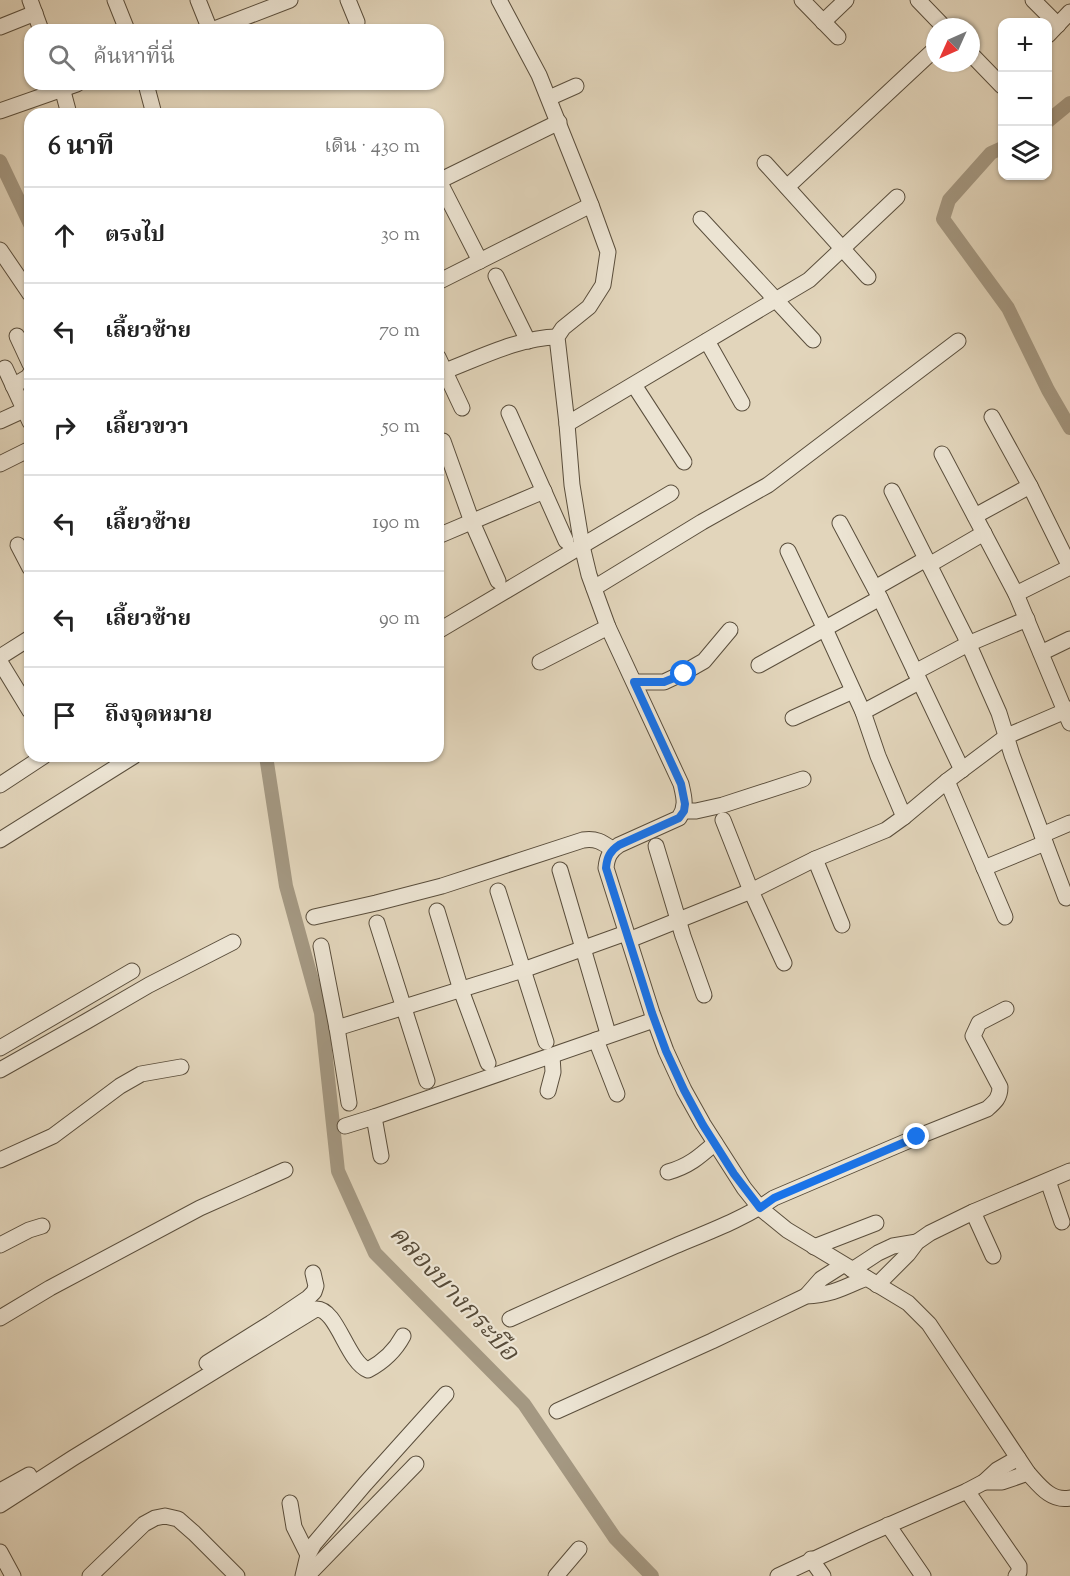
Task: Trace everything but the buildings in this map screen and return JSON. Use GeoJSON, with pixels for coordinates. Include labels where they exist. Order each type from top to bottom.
{"type":"FeatureCollection","features":[{"type":"Feature","properties":{"kind":"street"},"geometry":{"type":"LineString","coordinates":[[115,0],[125,24]]}},
{"type":"Feature","properties":{"kind":"street"},"geometry":{"type":"LineString","coordinates":[[198,0],[208,24]]}},
{"type":"Feature","properties":{"kind":"street"},"geometry":{"type":"LineString","coordinates":[[348,0],[357,22]]}},
{"type":"Feature","properties":{"kind":"street"},"geometry":{"type":"LineString","coordinates":[[499,0],[549,98],[608,252],[603,285],[589,307],[563,328],[557,337],[572,485],[582,546],[608,627],[681,784],[684,797],[684,811],[677,820],[612,849],[606,868],[654,1020],[684,1090],[734,1174],[760,1208],[787,1230],[908,1303],[929,1324],[1028,1473],[1043,1489],[1054,1496],[1070,1498]]}},
{"type":"Feature","properties":{"kind":"street"},"geometry":{"type":"LineString","coordinates":[[802,0],[838,37]]}},
{"type":"Feature","properties":{"kind":"street"},"geometry":{"type":"LineString","coordinates":[[823,22],[846,0]]}},
{"type":"Feature","properties":{"kind":"street"},"geometry":{"type":"LineString","coordinates":[[918,0],[935,18]]}},
{"type":"Feature","properties":{"kind":"street"},"geometry":{"type":"LineString","coordinates":[[1033,0],[1053,30],[1070,12]]}},
{"type":"Feature","properties":{"kind":"street"},"geometry":{"type":"LineString","coordinates":[[226,24],[285,1]]}},
{"type":"Feature","properties":{"kind":"street"},"geometry":{"type":"LineString","coordinates":[[0,27],[32,6],[39,24]]}},
{"type":"Feature","properties":{"kind":"street"},"geometry":{"type":"LineString","coordinates":[[787,187],[926,57]]}},
{"type":"Feature","properties":{"kind":"street"},"geometry":{"type":"LineString","coordinates":[[980,63],[998,80]]}},
{"type":"Feature","properties":{"kind":"street"},"geometry":{"type":"LineString","coordinates":[[549,98],[576,86]]}},
{"type":"Feature","properties":{"kind":"street"},"geometry":{"type":"LineString","coordinates":[[0,111],[56,90]]}},
{"type":"Feature","properties":{"kind":"street"},"geometry":{"type":"LineString","coordinates":[[67,90],[69,108]]}},
{"type":"Feature","properties":{"kind":"street"},"geometry":{"type":"LineString","coordinates":[[148,90],[152,108]]}},
{"type":"Feature","properties":{"kind":"street"},"geometry":{"type":"LineString","coordinates":[[444,177],[559,122]]}},
{"type":"Feature","properties":{"kind":"street"},"geometry":{"type":"LineString","coordinates":[[765,163],[868,277]]}},
{"type":"Feature","properties":{"kind":"street"},"geometry":{"type":"LineString","coordinates":[[444,192],[480,261]]}},
{"type":"Feature","properties":{"kind":"street"},"geometry":{"type":"LineString","coordinates":[[567,424],[808,280],[897,197]]}},
{"type":"Feature","properties":{"kind":"street"},"geometry":{"type":"LineString","coordinates":[[444,279],[591,205]]}},
{"type":"Feature","properties":{"kind":"street"},"geometry":{"type":"LineString","coordinates":[[701,219],[813,340]]}},
{"type":"Feature","properties":{"kind":"street"},"geometry":{"type":"LineString","coordinates":[[0,250],[24,285]]}},
{"type":"Feature","properties":{"kind":"street"},"geometry":{"type":"LineString","coordinates":[[496,276],[528,341]]}},
{"type":"Feature","properties":{"kind":"street"},"geometry":{"type":"LineString","coordinates":[[17,336],[24,351]]}},
{"type":"Feature","properties":{"kind":"street"},"geometry":{"type":"LineString","coordinates":[[446,371],[500,349],[544,337],[557,337]]}},
{"type":"Feature","properties":{"kind":"street"},"geometry":{"type":"LineString","coordinates":[[707,341],[742,403]]}},
{"type":"Feature","properties":{"kind":"street"},"geometry":{"type":"LineString","coordinates":[[594,588],[768,485],[958,341]]}},
{"type":"Feature","properties":{"kind":"street"},"geometry":{"type":"LineString","coordinates":[[5,368],[24,410]]}},
{"type":"Feature","properties":{"kind":"street"},"geometry":{"type":"LineString","coordinates":[[444,368],[462,408]]}},
{"type":"Feature","properties":{"kind":"street"},"geometry":{"type":"LineString","coordinates":[[13,386],[24,379]]}},
{"type":"Feature","properties":{"kind":"street"},"geometry":{"type":"LineString","coordinates":[[634,385],[684,462]]}},
{"type":"Feature","properties":{"kind":"street"},"geometry":{"type":"LineString","coordinates":[[509,413],[566,541]]}},
{"type":"Feature","properties":{"kind":"street"},"geometry":{"type":"LineString","coordinates":[[0,421],[24,417]]}},
{"type":"Feature","properties":{"kind":"street"},"geometry":{"type":"LineString","coordinates":[[992,417],[1030,486],[1070,567],[1016,594]]}},
{"type":"Feature","properties":{"kind":"street"},"geometry":{"type":"LineString","coordinates":[[444,446],[472,522],[498,581]]}},
{"type":"Feature","properties":{"kind":"street"},"geometry":{"type":"LineString","coordinates":[[0,464],[24,452]]}},
{"type":"Feature","properties":{"kind":"street"},"geometry":{"type":"LineString","coordinates":[[337,1028],[628,936],[751,891],[815,858],[886,830],[1007,736],[1068,714],[1016,594],[942,454]]}},
{"type":"Feature","properties":{"kind":"street"},"geometry":{"type":"LineString","coordinates":[[975,516],[1030,486]]}},
{"type":"Feature","properties":{"kind":"street"},"geometry":{"type":"LineString","coordinates":[[444,534],[544,491]]}},
{"type":"Feature","properties":{"kind":"street"},"geometry":{"type":"LineString","coordinates":[[892,491],[968,644],[999,713],[1012,755],[1066,898]]}},
{"type":"Feature","properties":{"kind":"street"},"geometry":{"type":"LineString","coordinates":[[444,627],[671,493]]}},
{"type":"Feature","properties":{"kind":"street"},"geometry":{"type":"LineString","coordinates":[[840,523],[877,593],[962,770]]}},
{"type":"Feature","properties":{"kind":"street"},"geometry":{"type":"LineString","coordinates":[[759,664],[825,629],[927,562],[984,533]]}},
{"type":"Feature","properties":{"kind":"street"},"geometry":{"type":"LineString","coordinates":[[18,545],[24,556]]}},
{"type":"Feature","properties":{"kind":"street"},"geometry":{"type":"LineString","coordinates":[[788,551],[863,712],[878,756],[904,817]]}},
{"type":"Feature","properties":{"kind":"street"},"geometry":{"type":"LineString","coordinates":[[863,712],[968,644],[1027,619]]}},
{"type":"Feature","properties":{"kind":"street"},"geometry":{"type":"LineString","coordinates":[[540,662],[608,627]]}},
{"type":"Feature","properties":{"kind":"street"},"geometry":{"type":"LineString","coordinates":[[634,682],[664,682],[684,674],[704,661],[730,630]]}},
{"type":"Feature","properties":{"kind":"street"},"geometry":{"type":"LineString","coordinates":[[1041,653],[1070,639]]}},
{"type":"Feature","properties":{"kind":"street"},"geometry":{"type":"LineString","coordinates":[[0,657],[24,642]]}},
{"type":"Feature","properties":{"kind":"street"},"geometry":{"type":"LineString","coordinates":[[0,662],[24,701]]}},
{"type":"Feature","properties":{"kind":"street"},"geometry":{"type":"LineString","coordinates":[[792,718],[853,691]]}},
{"type":"Feature","properties":{"kind":"street"},"geometry":{"type":"LineString","coordinates":[[0,785],[35,762]]}},
{"type":"Feature","properties":{"kind":"street"},"geometry":{"type":"LineString","coordinates":[[0,840],[124,762]]}},
{"type":"Feature","properties":{"kind":"street"},"geometry":{"type":"LineString","coordinates":[[684,811],[696,811],[723,805],[803,779]]}},
{"type":"Feature","properties":{"kind":"street"},"geometry":{"type":"LineString","coordinates":[[947,781],[1005,917]]}},
{"type":"Feature","properties":{"kind":"street"},"geometry":{"type":"LineString","coordinates":[[723,820],[751,891],[784,963]]}},
{"type":"Feature","properties":{"kind":"street"},"geometry":{"type":"LineString","coordinates":[[984,868],[1070,823]]}},
{"type":"Feature","properties":{"kind":"street"},"geometry":{"type":"LineString","coordinates":[[314,916],[442,886],[583,840],[602,841],[612,849]]}},
{"type":"Feature","properties":{"kind":"street"},"geometry":{"type":"LineString","coordinates":[[656,846],[704,995]]}},
{"type":"Feature","properties":{"kind":"street"},"geometry":{"type":"LineString","coordinates":[[815,858],[842,925]]}},
{"type":"Feature","properties":{"kind":"street"},"geometry":{"type":"LineString","coordinates":[[560,870],[583,949],[617,1094]]}},
{"type":"Feature","properties":{"kind":"street"},"geometry":{"type":"LineString","coordinates":[[498,891],[549,1049],[553,1072],[548,1091]]}},
{"type":"Feature","properties":{"kind":"street"},"geometry":{"type":"LineString","coordinates":[[437,911],[461,990],[488,1062]]}},
{"type":"Feature","properties":{"kind":"street"},"geometry":{"type":"LineString","coordinates":[[377,923],[427,1081]]}},
{"type":"Feature","properties":{"kind":"street"},"geometry":{"type":"LineString","coordinates":[[0,1070],[148,985],[234,942]]}},
{"type":"Feature","properties":{"kind":"street"},"geometry":{"type":"LineString","coordinates":[[321,945],[349,1103]]}},
{"type":"Feature","properties":{"kind":"street"},"geometry":{"type":"LineString","coordinates":[[0,1048],[132,971]]}},
{"type":"Feature","properties":{"kind":"street"},"geometry":{"type":"LineString","coordinates":[[510,1319],[760,1208],[774,1198],[987,1109],[996,1102],[1000,1087],[973,1036],[979,1023],[1006,1009]]}},
{"type":"Feature","properties":{"kind":"street"},"geometry":{"type":"LineString","coordinates":[[345,1126],[374,1117],[549,1049],[654,1020]]}},
{"type":"Feature","properties":{"kind":"street"},"geometry":{"type":"LineString","coordinates":[[0,1160],[53,1136],[120,1086],[141,1074],[182,1067]]}},
{"type":"Feature","properties":{"kind":"street"},"geometry":{"type":"LineString","coordinates":[[374,1117],[381,1156]]}},
{"type":"Feature","properties":{"kind":"street"},"geometry":{"type":"LineString","coordinates":[[668,1172],[694,1161],[715,1143]]}},
{"type":"Feature","properties":{"kind":"street"},"geometry":{"type":"LineString","coordinates":[[0,1318],[50,1288],[200,1208],[285,1170]]}},
{"type":"Feature","properties":{"kind":"street"},"geometry":{"type":"LineString","coordinates":[[557,1411],[806,1296],[821,1278],[860,1274],[908,1254],[917,1242],[930,1233],[1070,1171]]}},
{"type":"Feature","properties":{"kind":"street"},"geometry":{"type":"LineString","coordinates":[[1048,1181],[1062,1222]]}},
{"type":"Feature","properties":{"kind":"street"},"geometry":{"type":"LineString","coordinates":[[973,1212],[993,1256]]}},
{"type":"Feature","properties":{"kind":"street"},"geometry":{"type":"LineString","coordinates":[[814,1247],[876,1223]]}},
{"type":"Feature","properties":{"kind":"street"},"geometry":{"type":"LineString","coordinates":[[0,1245],[42,1226]]}},
{"type":"Feature","properties":{"kind":"street"},"geometry":{"type":"LineString","coordinates":[[806,1296],[822,1296],[836,1292],[860,1274],[878,1253],[893,1246],[917,1242]]}},
{"type":"Feature","properties":{"kind":"street"},"geometry":{"type":"LineString","coordinates":[[0,1491],[38,1470],[272,1323],[314,1292],[316,1286],[314,1273]]}},
{"type":"Feature","properties":{"kind":"street"},"geometry":{"type":"LineString","coordinates":[[0,1505],[316,1309],[327,1313],[356,1360],[362,1368],[368,1370],[387,1358],[403,1336]]}},
{"type":"Feature","properties":{"kind":"street"},"geometry":{"type":"LineString","coordinates":[[305,1576],[308,1555],[320,1538],[446,1394]]}},
{"type":"Feature","properties":{"kind":"street"},"geometry":{"type":"LineString","coordinates":[[778,1576],[811,1559],[967,1491],[1018,1458]]}},
{"type":"Feature","properties":{"kind":"street"},"geometry":{"type":"LineString","coordinates":[[305,1576],[416,1464]]}},
{"type":"Feature","properties":{"kind":"street"},"geometry":{"type":"LineString","coordinates":[[984,1482],[1002,1482],[1028,1473]]}},
{"type":"Feature","properties":{"kind":"street"},"geometry":{"type":"LineString","coordinates":[[967,1491],[1019,1566],[1016,1576]]}},
{"type":"Feature","properties":{"kind":"street"},"geometry":{"type":"LineString","coordinates":[[290,1503],[294,1527],[308,1555]]}},
{"type":"Feature","properties":{"kind":"street"},"geometry":{"type":"LineString","coordinates":[[90,1576],[144,1524],[165,1516],[178,1520],[194,1533],[237,1576]]}},
{"type":"Feature","properties":{"kind":"street"},"geometry":{"type":"LineString","coordinates":[[888,1526],[923,1576]]}},
{"type":"Feature","properties":{"kind":"street"},"geometry":{"type":"LineString","coordinates":[[556,1576],[579,1550]]}},
{"type":"Feature","properties":{"kind":"street"},"geometry":{"type":"LineString","coordinates":[[0,1552],[13,1576]]}},
{"type":"Feature","properties":{"kind":"street"},"geometry":{"type":"LineString","coordinates":[[811,1559],[823,1576]]}},
{"type":"Feature","properties":{"kind":"waterway"},"geometry":{"type":"LineString","coordinates":[[1052,118],[1070,103]]}},
{"type":"Feature","properties":{"kind":"waterway"},"geometry":{"type":"LineString","coordinates":[[998,150],[991,153],[949,200],[943,219],[1008,308],[1048,390],[1070,428]]}},
{"type":"Feature","properties":{"kind":"waterway","name":"คลองบางกระบือ"},"geometry":{"type":"LineString","coordinates":[[0,161],[24,211]]}},
{"type":"Feature","properties":{"kind":"waterway","name":"คลองบางกระบือ"},"geometry":{"type":"LineString","coordinates":[[267,762],[286,886],[321,1013],[338,1171],[375,1253],[524,1404],[615,1538],[652,1576]]}},
{"type":"Feature","properties":{"kind":"route"},"geometry":{"type":"LineString","coordinates":[[684,674],[664,682],[634,682],[681,784],[684,811],[677,820],[612,849],[608,855],[606,868],[654,1020],[684,1090],[734,1174],[760,1208],[774,1198],[917,1137]]}}]}
